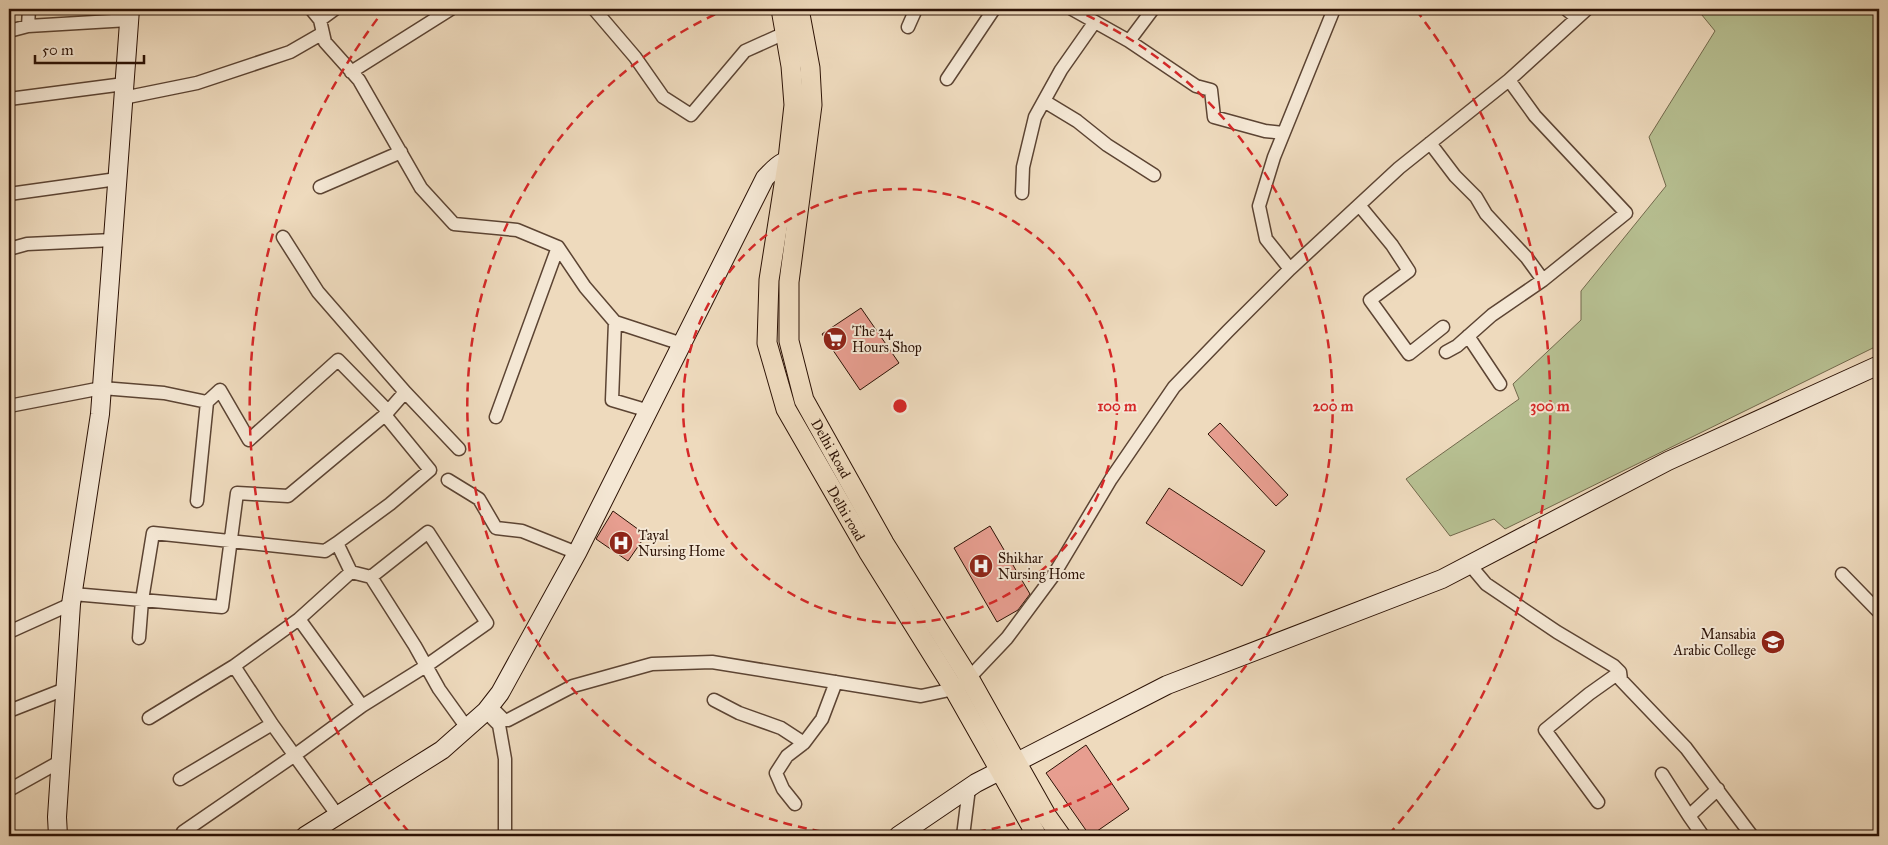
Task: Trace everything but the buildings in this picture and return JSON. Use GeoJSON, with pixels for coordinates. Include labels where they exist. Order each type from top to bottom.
{"type":"FeatureCollection","features":[{"type":"Feature","properties":{"kind":"main road","name":"Delhi Road"},"geometry":{"type":"LineString","coordinates":[[781,9],[792,66],[797,161]]}},
{"type":"Feature","properties":{"kind":"main road","name":"Delhi Road"},"geometry":{"type":"LineString","coordinates":[[800,9],[810,68],[812,106],[797,161],[791,197],[789,341],[804,400],[884,543],[969,678],[1046,815],[1061,836]]}},
{"type":"Feature","properties":{"kind":"main road","name":"Delhi road"},"geometry":{"type":"LineString","coordinates":[[791,197],[769,280],[767,343],[786,409],[869,553],[954,689],[1037,836]]}},
{"type":"Feature","properties":{"kind":"street"},"geometry":{"type":"LineString","coordinates":[[28,26],[29,9]]}},
{"type":"Feature","properties":{"kind":"street"},"geometry":{"type":"LineString","coordinates":[[311,9],[320,20],[325,42],[359,80],[421,188],[454,224],[517,230],[558,247],[585,287],[615,322],[682,344]]}},
{"type":"Feature","properties":{"kind":"street"},"geometry":{"type":"LineString","coordinates":[[320,20],[335,9]]}},
{"type":"Feature","properties":{"kind":"street"},"geometry":{"type":"LineString","coordinates":[[352,72],[451,9]]}},
{"type":"Feature","properties":{"kind":"street"},"geometry":{"type":"LineString","coordinates":[[594,9],[635,57],[663,97],[691,115],[745,51],[785,33]]}},
{"type":"Feature","properties":{"kind":"street"},"geometry":{"type":"LineString","coordinates":[[908,27],[916,9]]}},
{"type":"Feature","properties":{"kind":"street"},"geometry":{"type":"LineString","coordinates":[[947,79],[994,9]]}},
{"type":"Feature","properties":{"kind":"street"},"geometry":{"type":"LineString","coordinates":[[1072,9],[1129,41],[1196,86],[1211,90],[1214,117],[1265,131],[1283,133]]}},
{"type":"Feature","properties":{"kind":"street"},"geometry":{"type":"LineString","coordinates":[[1129,41],[1153,9]]}},
{"type":"Feature","properties":{"kind":"street"},"geometry":{"type":"LineString","coordinates":[[1290,269],[1266,240],[1259,206],[1283,133],[1334,9]]}},
{"type":"Feature","properties":{"kind":"street"},"geometry":{"type":"LineString","coordinates":[[1566,9],[1577,18]]}},
{"type":"Feature","properties":{"kind":"street"},"geometry":{"type":"LineString","coordinates":[[488,708],[504,720],[508,720],[573,686],[652,664],[712,662],[921,696],[954,689],[969,678],[1007,638],[1053,576],[1111,480],[1174,387],[1290,269],[1399,168],[1509,80],[1587,9]]}},
{"type":"Feature","properties":{"kind":"street"},"geometry":{"type":"LineString","coordinates":[[9,31],[28,26],[129,14],[100,414],[72,599],[57,817],[58,836]]}},
{"type":"Feature","properties":{"kind":"street"},"geometry":{"type":"LineString","coordinates":[[1022,194],[1022,167],[1035,117],[1062,70],[1094,23]]}},
{"type":"Feature","properties":{"kind":"street"},"geometry":{"type":"LineString","coordinates":[[9,99],[124,91],[197,83],[290,52],[323,33]]}},
{"type":"Feature","properties":{"kind":"street"},"geometry":{"type":"LineString","coordinates":[[1446,352],[1457,346],[1492,316],[1543,280],[1626,213],[1535,116],[1509,80]]}},
{"type":"Feature","properties":{"kind":"street"},"geometry":{"type":"LineString","coordinates":[[1044,101],[1077,121],[1107,145],[1154,175]]}},
{"type":"Feature","properties":{"kind":"street"},"geometry":{"type":"LineString","coordinates":[[1430,143],[1455,176],[1476,197],[1486,214],[1527,258],[1543,280]]}},
{"type":"Feature","properties":{"kind":"street"},"geometry":{"type":"LineString","coordinates":[[320,187],[401,152]]}},
{"type":"Feature","properties":{"kind":"street"},"geometry":{"type":"LineString","coordinates":[[305,836],[442,750],[468,728],[500,693],[577,553],[765,178],[777,166],[797,161]]}},
{"type":"Feature","properties":{"kind":"street"},"geometry":{"type":"LineString","coordinates":[[9,194],[117,179]]}},
{"type":"Feature","properties":{"kind":"street"},"geometry":{"type":"LineString","coordinates":[[752,203],[791,197]]}},
{"type":"Feature","properties":{"kind":"street"},"geometry":{"type":"LineString","coordinates":[[1359,205],[1392,245],[1409,271],[1370,300],[1409,354],[1443,327]]}},
{"type":"Feature","properties":{"kind":"street"},"geometry":{"type":"LineString","coordinates":[[284,237],[318,292],[405,392],[460,449]]}},
{"type":"Feature","properties":{"kind":"street"},"geometry":{"type":"LineString","coordinates":[[9,249],[27,244],[113,240]]}},
{"type":"Feature","properties":{"kind":"street"},"geometry":{"type":"LineString","coordinates":[[496,417],[558,247]]}},
{"type":"Feature","properties":{"kind":"street"},"geometry":{"type":"LineString","coordinates":[[615,322],[612,400],[649,411]]}},
{"type":"Feature","properties":{"kind":"street"},"geometry":{"type":"LineString","coordinates":[[1468,336],[1500,384]]}},
{"type":"Feature","properties":{"kind":"street"},"geometry":{"type":"LineString","coordinates":[[139,638],[142,600],[153,533],[325,551],[390,504],[430,470],[386,413],[338,360],[249,440],[220,390],[207,402],[197,501]]}},
{"type":"Feature","properties":{"kind":"street"},"geometry":{"type":"LineString","coordinates":[[898,836],[969,788],[999,771],[1167,685],[1442,579],[1668,461],[1879,365]]}},
{"type":"Feature","properties":{"kind":"street"},"geometry":{"type":"LineString","coordinates":[[9,406],[102,388],[164,393],[207,402]]}},
{"type":"Feature","properties":{"kind":"street"},"geometry":{"type":"LineString","coordinates":[[9,632],[72,599],[142,600],[222,607],[237,494],[288,496],[386,413],[405,392]]}},
{"type":"Feature","properties":{"kind":"street"},"geometry":{"type":"LineString","coordinates":[[448,480],[479,498],[496,528],[522,531],[577,553]]}},
{"type":"Feature","properties":{"kind":"street"},"geometry":{"type":"LineString","coordinates":[[183,832],[295,756],[362,706],[426,666],[487,623],[428,532],[371,577]]}},
{"type":"Feature","properties":{"kind":"street"},"geometry":{"type":"LineString","coordinates":[[337,543],[351,572]]}},
{"type":"Feature","properties":{"kind":"street"},"geometry":{"type":"LineString","coordinates":[[1470,565],[1486,584],[1557,632],[1614,666],[1620,672],[1621,680],[1686,748],[1752,836]]}},
{"type":"Feature","properties":{"kind":"street"},"geometry":{"type":"LineString","coordinates":[[351,572],[371,577],[439,689],[468,728]]}},
{"type":"Feature","properties":{"kind":"street"},"geometry":{"type":"LineString","coordinates":[[150,718],[234,666],[299,619],[351,572]]}},
{"type":"Feature","properties":{"kind":"street"},"geometry":{"type":"LineString","coordinates":[[1842,574],[1879,612]]}},
{"type":"Feature","properties":{"kind":"street"},"geometry":{"type":"LineString","coordinates":[[299,619],[362,706]]}},
{"type":"Feature","properties":{"kind":"street"},"geometry":{"type":"LineString","coordinates":[[234,666],[272,724],[338,816]]}},
{"type":"Feature","properties":{"kind":"street"},"geometry":{"type":"LineString","coordinates":[[1598,802],[1545,730],[1589,694],[1620,672]]}},
{"type":"Feature","properties":{"kind":"street"},"geometry":{"type":"LineString","coordinates":[[795,804],[783,789],[776,773],[787,756],[804,743],[822,718],[836,682]]}},
{"type":"Feature","properties":{"kind":"street"},"geometry":{"type":"LineString","coordinates":[[9,710],[66,689]]}},
{"type":"Feature","properties":{"kind":"street"},"geometry":{"type":"LineString","coordinates":[[714,700],[739,714],[781,728],[804,743]]}},
{"type":"Feature","properties":{"kind":"street"},"geometry":{"type":"LineString","coordinates":[[488,708],[499,725],[505,759],[505,836]]}},
{"type":"Feature","properties":{"kind":"street"},"geometry":{"type":"LineString","coordinates":[[180,780],[272,724]]}},
{"type":"Feature","properties":{"kind":"street"},"geometry":{"type":"LineString","coordinates":[[9,790],[61,761]]}},
{"type":"Feature","properties":{"kind":"street"},"geometry":{"type":"LineString","coordinates":[[1662,774],[1703,836]]}},
{"type":"Feature","properties":{"kind":"street"},"geometry":{"type":"LineString","coordinates":[[963,836],[969,788]]}},
{"type":"Feature","properties":{"kind":"street"},"geometry":{"type":"LineString","coordinates":[[1689,816],[1718,790]]}},
{"type":"Feature","properties":{"kind":"green space"},"geometry":{"type":"Polygon","coordinates":[[[1697,9],[1879,9],[1879,345],[1505,529],[1494,519],[1450,536],[1406,479],[1519,399],[1513,384],[1581,320],[1581,291],[1666,186],[1649,137],[1715,31],[1697,9]]]}},
{"type":"Feature","properties":{"kind":"place","name":"The 24 Hours Shop"},"geometry":{"type":"Point","coordinates":[835,339]}},
{"type":"Feature","properties":{"kind":"place","name":"Tayal Nursing Home"},"geometry":{"type":"Point","coordinates":[621,543]}},
{"type":"Feature","properties":{"kind":"place","name":"Shikhar Nursing Home"},"geometry":{"type":"Point","coordinates":[981,566]}},
{"type":"Feature","properties":{"kind":"place","name":"Mansabia Arabic College"},"geometry":{"type":"Point","coordinates":[1773,642]}}]}
